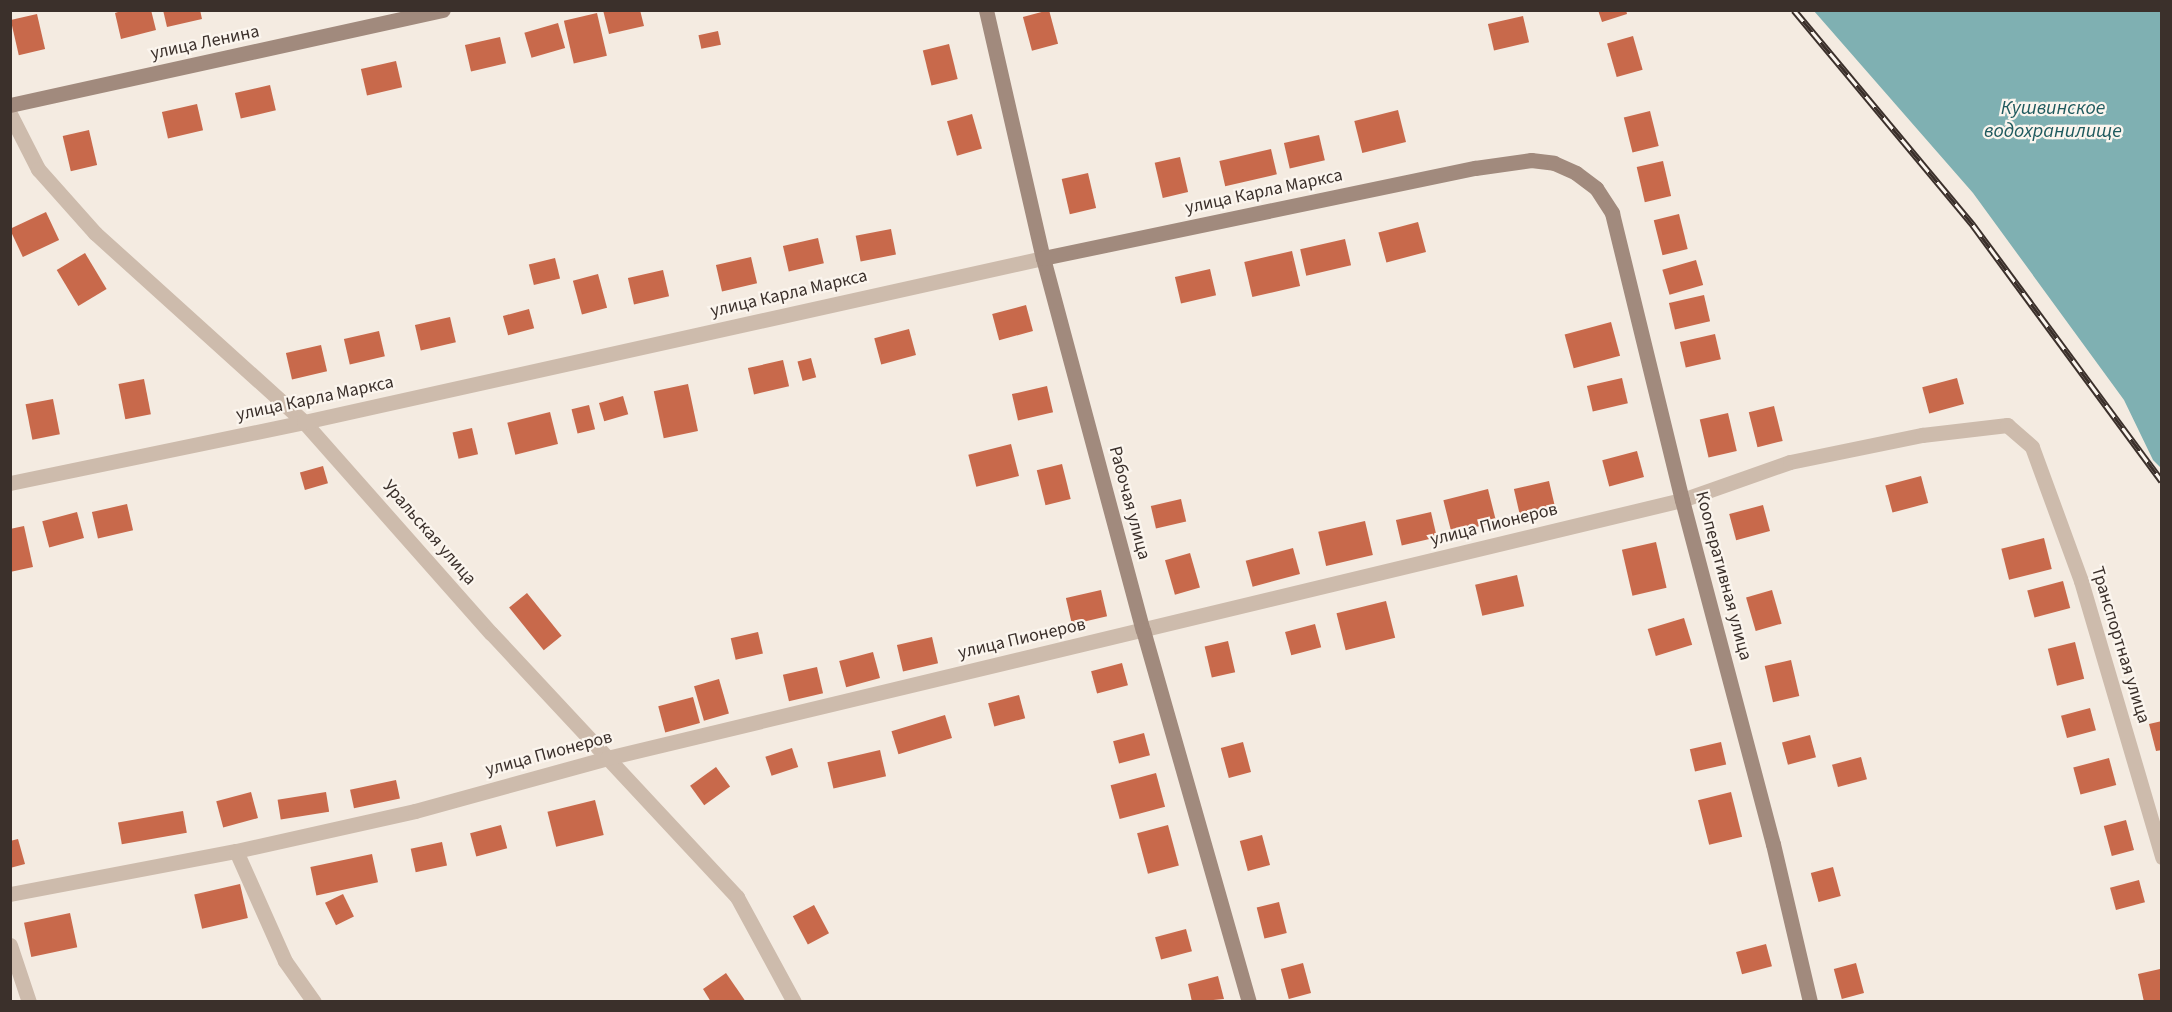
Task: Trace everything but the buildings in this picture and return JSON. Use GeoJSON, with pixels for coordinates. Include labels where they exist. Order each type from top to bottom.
{"type":"FeatureCollection","features":[{"type":"Feature","properties":{"kind":"main road","name":"улица Ленина"},"geometry":{"type":"LineString","coordinates":[[10,105],[443,10]]}},
{"type":"Feature","properties":{"kind":"main road","name":"Рабочая улица"},"geometry":{"type":"LineString","coordinates":[[986,10],[1043,258],[1143,630],[1249,1002]]}},
{"type":"Feature","properties":{"kind":"main road","name":"улица Карла Маркса"},"geometry":{"type":"LineString","coordinates":[[1043,258],[1475,168],[1531,160],[1554,164],[1576,173]]}},
{"type":"Feature","properties":{"kind":"main road","name":"Кооперативная улица"},"geometry":{"type":"LineString","coordinates":[[1576,173],[1596,188],[1612,213],[1682,500],[1773,844],[1810,1002]]}},
{"type":"Feature","properties":{"kind":"street","name":"Уральская улица"},"geometry":{"type":"LineString","coordinates":[[10,114],[38,169],[94,233],[304,422],[491,633],[737,897],[794,1002]]}},
{"type":"Feature","properties":{"kind":"street","name":"улица Карла Маркса"},"geometry":{"type":"LineString","coordinates":[[10,483],[304,422],[1043,258]]}},
{"type":"Feature","properties":{"kind":"street","name":"улица Пионеров"},"geometry":{"type":"LineString","coordinates":[[10,894],[236,851],[415,811],[607,758],[1682,500],[1790,462],[1922,435],[2007,425],[2032,447]]}},
{"type":"Feature","properties":{"kind":"street","name":"Транспортная улица"},"geometry":{"type":"LineString","coordinates":[[2032,447],[2081,581],[2162,858]]}},
{"type":"Feature","properties":{"kind":"street"},"geometry":{"type":"LineString","coordinates":[[236,851],[285,961],[314,1002]]}},
{"type":"Feature","properties":{"kind":"street"},"geometry":{"type":"LineString","coordinates":[[10,945],[29,1002]]}},
{"type":"Feature","properties":{"kind":"water","name":"Кушвинское водохранилище"},"geometry":{"type":"Polygon","coordinates":[[[1814,11],[2161,11],[2161,468],[2153,460],[2124,400],[1973,193],[1814,11]]]}},
{"type":"Feature","properties":{"kind":"railway"},"geometry":{"type":"LineString","coordinates":[[1794,10],[1973,225],[2162,481]]}}]}
